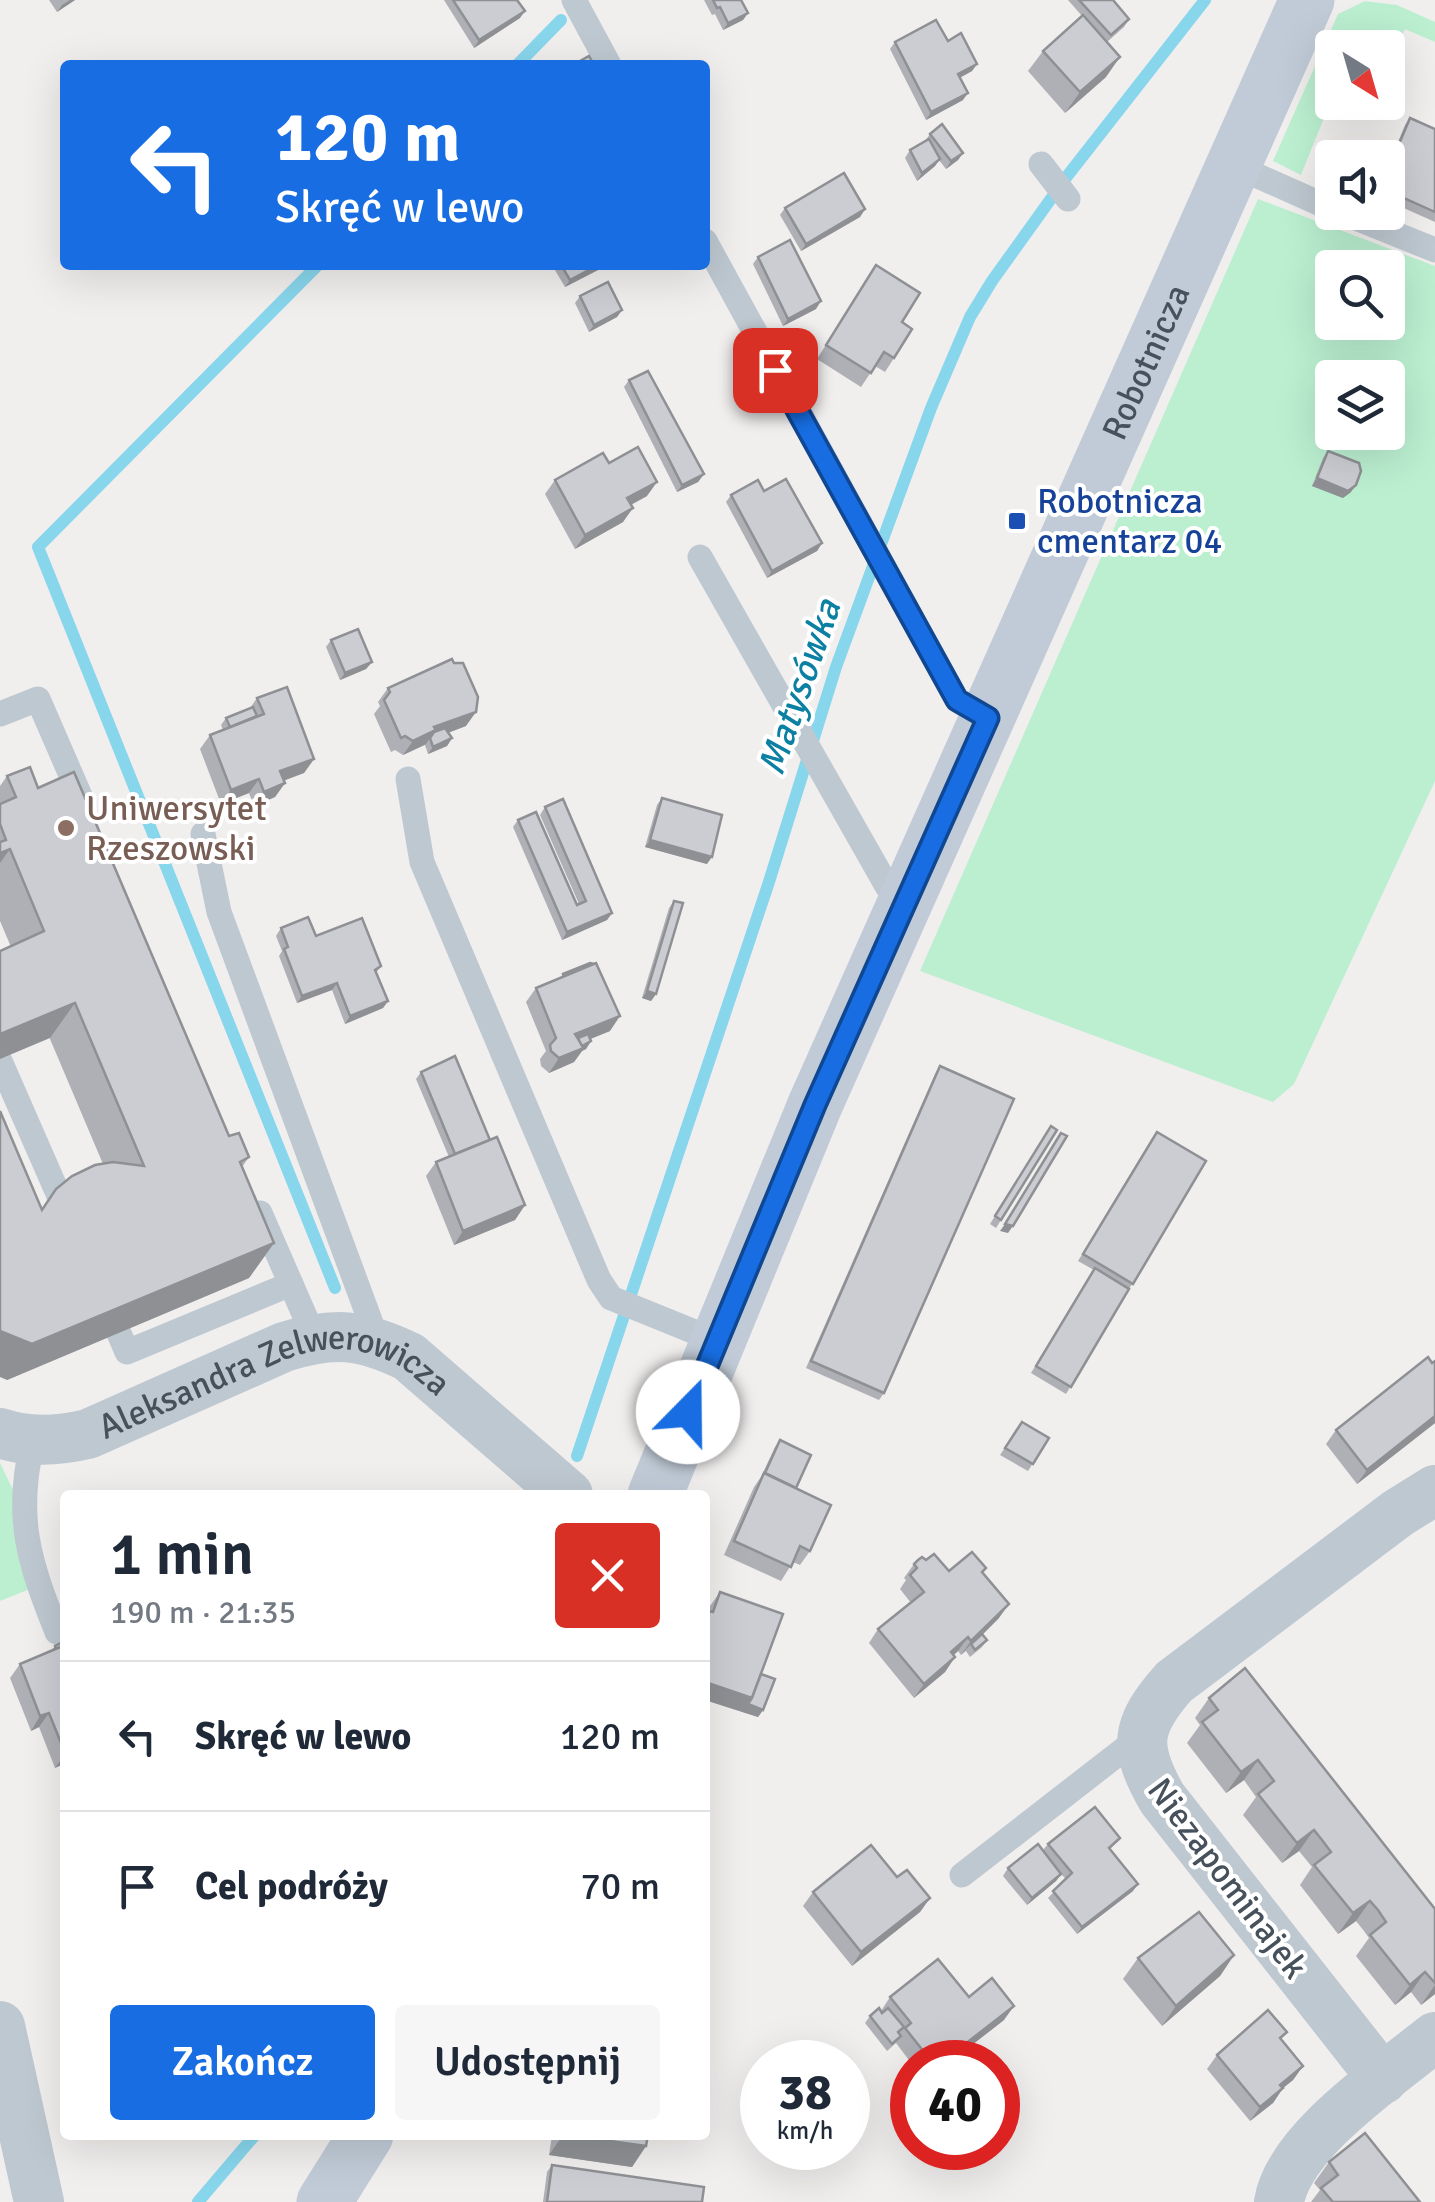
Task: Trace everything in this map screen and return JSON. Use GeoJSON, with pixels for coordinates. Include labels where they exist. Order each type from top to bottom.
{"type":"FeatureCollection","features":[{"type":"Feature","properties":{"kind":"street","name":"Robotnicza"},"geometry":{"type":"LineString","coordinates":[[656,1490],[815,1105],[1307,0]]}},
{"type":"Feature","properties":{"kind":"street","name":"Aleksandra Zelwerowicza"},"geometry":{"type":"LineString","coordinates":[[17,1436],[61,1440],[88,1434],[284,1347],[314,1337],[340,1335],[378,1342],[409,1357],[562,1490]]}},
{"type":"Feature","properties":{"kind":"street","name":"Niezapominajek"},"geometry":{"type":"LineString","coordinates":[[1383,2079],[1162,1798],[1143,1765],[1141,1736],[1150,1709],[1174,1682],[1398,1513],[1435,1490]]}},
{"type":"Feature","properties":{"kind":"street"},"geometry":{"type":"LineString","coordinates":[[0,2026],[39,2202]]}},
{"type":"Feature","properties":{"kind":"street"},"geometry":{"type":"LineString","coordinates":[[1279,2202],[1291,2167],[1311,2142],[1435,2038]]}},
{"type":"Feature","properties":{"kind":"street"},"geometry":{"type":"LineString","coordinates":[[324,2202],[363,2140]]}},
{"type":"Feature","properties":{"kind":"lane"},"geometry":{"type":"LineString","coordinates":[[574,0],[606,60]]}},
{"type":"Feature","properties":{"kind":"lane"},"geometry":{"type":"LineString","coordinates":[[1041,164],[1068,199]]}},
{"type":"Feature","properties":{"kind":"lane"},"geometry":{"type":"LineString","coordinates":[[1232,165],[1315,201]]}},
{"type":"Feature","properties":{"kind":"lane"},"geometry":{"type":"LineString","coordinates":[[1386,230],[1435,250]]}},
{"type":"Feature","properties":{"kind":"lane"},"geometry":{"type":"LineString","coordinates":[[710,250],[957,700],[988,718]]}},
{"type":"Feature","properties":{"kind":"lane"},"geometry":{"type":"LineString","coordinates":[[700,557],[887,886],[907,901]]}},
{"type":"Feature","properties":{"kind":"lane"},"geometry":{"type":"LineString","coordinates":[[0,714],[38,699],[93,827]]}},
{"type":"Feature","properties":{"kind":"lane"},"geometry":{"type":"LineString","coordinates":[[408,779],[422,862],[599,1280],[610,1298],[717,1341]]}},
{"type":"Feature","properties":{"kind":"lane"},"geometry":{"type":"LineString","coordinates":[[203,834],[219,912],[378,1342]]}},
{"type":"Feature","properties":{"kind":"lane"},"geometry":{"type":"LineString","coordinates":[[0,1062],[79,1243]]}},
{"type":"Feature","properties":{"kind":"lane"},"geometry":{"type":"LineString","coordinates":[[251,1192],[314,1337]]}},
{"type":"Feature","properties":{"kind":"lane"},"geometry":{"type":"LineString","coordinates":[[95,1279],[126,1352],[290,1284]]}},
{"type":"Feature","properties":{"kind":"lane"},"geometry":{"type":"LineString","coordinates":[[17,1436],[24,1475],[26,1537],[34,1576],[60,1631]]}},
{"type":"Feature","properties":{"kind":"lane"},"geometry":{"type":"LineString","coordinates":[[962,1875],[1141,1736]]}},
{"type":"Feature","properties":{"kind":"green space"},"geometry":{"type":"Polygon","coordinates":[[[1365,1],[1397,5],[1435,22],[1435,42],[1405,29],[1331,30],[1338,14],[1365,1]]]}},
{"type":"Feature","properties":{"kind":"green space"},"geometry":{"type":"Polygon","coordinates":[[[1315,66],[1315,120],[1323,120],[1301,175],[1273,161],[1315,66]]]}},
{"type":"Feature","properties":{"kind":"green space"},"geometry":{"type":"Polygon","coordinates":[[[1258,199],[1315,221],[1315,230],[1340,230],[1393,250],[1315,250],[1315,340],[1405,340],[1405,255],[1435,266],[1435,781],[1294,1084],[1273,1102],[920,971],[1258,199]]]}},
{"type":"Feature","properties":{"kind":"green space"},"geometry":{"type":"Polygon","coordinates":[[[0,1463],[14,1492],[13,1527],[30,1589],[0,1601],[0,1463]]]}},
{"type":"Feature","properties":{"kind":"building"},"geometry":{"type":"Polygon","coordinates":[[[453,0],[517,0],[525,11],[479,40],[453,0]]]}},
{"type":"Feature","properties":{"kind":"building"},"geometry":{"type":"Polygon","coordinates":[[[713,0],[741,0],[748,13],[728,23],[713,0]]]}},
{"type":"Feature","properties":{"kind":"building"},"geometry":{"type":"Polygon","coordinates":[[[1079,0],[1113,0],[1129,19],[1111,35],[1079,0]]]}},
{"type":"Feature","properties":{"kind":"building"},"geometry":{"type":"Polygon","coordinates":[[[1083,15],[1120,57],[1080,92],[1043,51],[1083,15]]]}},
{"type":"Feature","properties":{"kind":"building"},"geometry":{"type":"Polygon","coordinates":[[[936,20],[948,41],[961,33],[977,64],[958,74],[968,93],[931,112],[895,42],[936,20]]]}},
{"type":"Feature","properties":{"kind":"building"},"geometry":{"type":"Polygon","coordinates":[[[1410,118],[1435,129],[1435,212],[1405,199],[1405,140],[1401,140],[1410,118]]]}},
{"type":"Feature","properties":{"kind":"building"},"geometry":{"type":"Polygon","coordinates":[[[942,124],[963,153],[951,161],[930,134],[942,124]]]}},
{"type":"Feature","properties":{"kind":"building"},"geometry":{"type":"Polygon","coordinates":[[[929,139],[940,159],[922,173],[910,150],[929,139]]]}},
{"type":"Feature","properties":{"kind":"building"},"geometry":{"type":"Polygon","coordinates":[[[844,173],[865,209],[806,244],[785,208],[844,173]]]}},
{"type":"Feature","properties":{"kind":"building"},"geometry":{"type":"Polygon","coordinates":[[[790,240],[821,301],[788,319],[758,257],[790,240]]]}},
{"type":"Feature","properties":{"kind":"building"},"geometry":{"type":"Polygon","coordinates":[[[876,265],[920,293],[902,322],[912,329],[894,358],[884,352],[871,373],[826,345],[876,265]]]}},
{"type":"Feature","properties":{"kind":"building"},"geometry":{"type":"Polygon","coordinates":[[[564,270],[589,270],[570,280],[564,270]]]}},
{"type":"Feature","properties":{"kind":"building"},"geometry":{"type":"Polygon","coordinates":[[[608,282],[622,310],[594,325],[580,296],[608,282]]]}},
{"type":"Feature","properties":{"kind":"building"},"geometry":{"type":"Polygon","coordinates":[[[648,371],[704,474],[682,485],[629,380],[648,371]]]}},
{"type":"Feature","properties":{"kind":"building"},"geometry":{"type":"Polygon","coordinates":[[[638,447],[657,482],[627,498],[633,508],[585,535],[555,480],[603,453],[609,463],[638,447]]]}},
{"type":"Feature","properties":{"kind":"building"},"geometry":{"type":"Polygon","coordinates":[[[1328,451],[1359,463],[1361,471],[1356,485],[1348,491],[1317,478],[1328,451]]]}},
{"type":"Feature","properties":{"kind":"building"},"geometry":{"type":"Polygon","coordinates":[[[786,479],[822,543],[772,571],[731,495],[758,480],[764,491],[786,479]]]}},
{"type":"Feature","properties":{"kind":"building"},"geometry":{"type":"Polygon","coordinates":[[[358,629],[372,662],[345,673],[331,640],[358,629]]]}},
{"type":"Feature","properties":{"kind":"building"},"geometry":{"type":"Polygon","coordinates":[[[452,659],[454,663],[463,663],[478,697],[476,712],[434,727],[436,730],[413,741],[401,738],[384,700],[390,692],[388,688],[452,659]]]}},
{"type":"Feature","properties":{"kind":"building"},"geometry":{"type":"Polygon","coordinates":[[[287,687],[314,759],[280,771],[285,783],[264,792],[259,779],[231,790],[210,735],[264,714],[257,698],[287,687]]]}},
{"type":"Feature","properties":{"kind":"building"},"geometry":{"type":"Polygon","coordinates":[[[253,707],[257,716],[230,727],[226,718],[253,707]]]}},
{"type":"Feature","properties":{"kind":"building"},"geometry":{"type":"Polygon","coordinates":[[[445,728],[452,738],[433,747],[430,738],[445,728]]]}},
{"type":"Feature","properties":{"kind":"building"},"geometry":{"type":"Polygon","coordinates":[[[30,767],[38,788],[74,772],[229,1136],[239,1133],[249,1157],[240,1162],[274,1243],[32,1344],[0,1331],[0,1111],[42,1210],[56,1189],[95,1165],[113,1162],[144,1166],[75,1003],[0,1034],[0,951],[44,931],[10,849],[0,853],[0,842],[6,840],[0,824],[0,804],[16,797],[7,776],[30,767]]]}},
{"type":"Feature","properties":{"kind":"building"},"geometry":{"type":"Polygon","coordinates":[[[662,798],[722,815],[712,857],[650,840],[662,798]]]}},
{"type":"Feature","properties":{"kind":"building"},"geometry":{"type":"Polygon","coordinates":[[[563,799],[612,913],[567,932],[518,820],[536,812],[577,905],[586,901],[545,807],[563,799]]]}},
{"type":"Feature","properties":{"kind":"building"},"geometry":{"type":"Polygon","coordinates":[[[674,901],[683,903],[656,994],[647,991],[674,901]]]}},
{"type":"Feature","properties":{"kind":"building"},"geometry":{"type":"Polygon","coordinates":[[[308,917],[316,936],[362,918],[381,966],[375,970],[388,1001],[350,1016],[337,983],[302,996],[284,949],[288,947],[281,928],[308,917]]]}},
{"type":"Feature","properties":{"kind":"building"},"geometry":{"type":"Polygon","coordinates":[[[590,963],[594,964],[563,974],[590,963]]]}},
{"type":"Feature","properties":{"kind":"building"},"geometry":{"type":"Polygon","coordinates":[[[596,963],[620,1016],[575,1034],[584,1048],[559,1058],[551,1051],[550,1045],[556,1038],[536,988],[596,963]]]}},
{"type":"Feature","properties":{"kind":"building"},"geometry":{"type":"Polygon","coordinates":[[[588,1034],[591,1041],[582,1046],[578,1038],[588,1034]]]}},
{"type":"Feature","properties":{"kind":"building"},"geometry":{"type":"Polygon","coordinates":[[[455,1056],[490,1140],[455,1154],[421,1072],[455,1056]]]}},
{"type":"Feature","properties":{"kind":"building"},"geometry":{"type":"Polygon","coordinates":[[[940,1066],[1014,1099],[884,1393],[811,1361],[940,1066]]]}},
{"type":"Feature","properties":{"kind":"building"},"geometry":{"type":"Polygon","coordinates":[[[1051,1126],[1057,1130],[1001,1220],[995,1216],[1051,1126]]]}},
{"type":"Feature","properties":{"kind":"building"},"geometry":{"type":"Polygon","coordinates":[[[1157,1132],[1206,1161],[1133,1284],[1083,1254],[1157,1132]]]}},
{"type":"Feature","properties":{"kind":"building"},"geometry":{"type":"Polygon","coordinates":[[[1061,1133],[1067,1136],[1013,1226],[1005,1224],[1061,1133]]]}},
{"type":"Feature","properties":{"kind":"building"},"geometry":{"type":"Polygon","coordinates":[[[497,1137],[525,1205],[463,1231],[436,1162],[497,1137]]]}},
{"type":"Feature","properties":{"kind":"building"},"geometry":{"type":"Polygon","coordinates":[[[1095,1268],[1129,1289],[1071,1387],[1036,1366],[1095,1268]]]}},
{"type":"Feature","properties":{"kind":"building"},"geometry":{"type":"Polygon","coordinates":[[[1428,1357],[1432,1363],[1435,1361],[1435,1416],[1367,1470],[1336,1430],[1428,1357]]]}},
{"type":"Feature","properties":{"kind":"building"},"geometry":{"type":"Polygon","coordinates":[[[1022,1422],[1049,1438],[1033,1464],[1005,1448],[1022,1422]]]}},
{"type":"Feature","properties":{"kind":"building"},"geometry":{"type":"Polygon","coordinates":[[[780,1440],[811,1455],[796,1488],[765,1473],[780,1440]]]}},
{"type":"Feature","properties":{"kind":"building"},"geometry":{"type":"Polygon","coordinates":[[[764,1473],[831,1505],[810,1551],[800,1546],[791,1567],[734,1541],[764,1473]]]}},
{"type":"Feature","properties":{"kind":"building"},"geometry":{"type":"Polygon","coordinates":[[[972,1552],[986,1568],[982,1572],[1009,1604],[971,1641],[968,1637],[951,1652],[955,1657],[924,1684],[878,1629],[924,1592],[910,1575],[918,1560],[934,1554],[949,1571],[972,1552]]]}},
{"type":"Feature","properties":{"kind":"building"},"geometry":{"type":"Polygon","coordinates":[[[720,1592],[783,1614],[752,1698],[710,1684],[710,1611],[713,1612],[720,1592]]]}},
{"type":"Feature","properties":{"kind":"building"},"geometry":{"type":"Polygon","coordinates":[[[982,1634],[987,1640],[975,1650],[971,1644],[982,1634]]]}},
{"type":"Feature","properties":{"kind":"building"},"geometry":{"type":"Polygon","coordinates":[[[60,1647],[60,1740],[49,1713],[40,1716],[20,1664],[60,1647]]]}},
{"type":"Feature","properties":{"kind":"building"},"geometry":{"type":"Polygon","coordinates":[[[1245,1668],[1435,1909],[1435,1983],[1425,1972],[1410,1985],[1370,1935],[1386,1922],[1378,1910],[1370,1901],[1353,1913],[1314,1865],[1331,1852],[1322,1840],[1314,1830],[1297,1843],[1258,1794],[1274,1781],[1258,1760],[1241,1772],[1202,1722],[1218,1710],[1209,1698],[1245,1668]]]}},
{"type":"Feature","properties":{"kind":"building"},"geometry":{"type":"Polygon","coordinates":[[[761,1674],[775,1679],[763,1710],[748,1704],[761,1674]]]}},
{"type":"Feature","properties":{"kind":"building"},"geometry":{"type":"Polygon","coordinates":[[[1095,1807],[1120,1838],[1109,1848],[1138,1884],[1082,1927],[1053,1891],[1072,1873],[1048,1844],[1095,1807]]]}},
{"type":"Feature","properties":{"kind":"building"},"geometry":{"type":"Polygon","coordinates":[[[1038,1844],[1061,1874],[1032,1898],[1008,1868],[1038,1844]]]}},
{"type":"Feature","properties":{"kind":"building"},"geometry":{"type":"Polygon","coordinates":[[[871,1845],[897,1877],[907,1870],[930,1898],[861,1952],[813,1892],[871,1845]]]}},
{"type":"Feature","properties":{"kind":"building"},"geometry":{"type":"Polygon","coordinates":[[[1199,1912],[1234,1955],[1176,2006],[1138,1958],[1199,1912]]]}},
{"type":"Feature","properties":{"kind":"building"},"geometry":{"type":"Polygon","coordinates":[[[938,1959],[969,1997],[992,1978],[1014,2006],[970,2040],[915,2040],[905,2028],[911,2023],[890,1997],[938,1959]]]}},
{"type":"Feature","properties":{"kind":"building"},"geometry":{"type":"Polygon","coordinates":[[[879,2008],[882,2013],[888,2008],[904,2027],[898,2032],[901,2036],[890,2041],[870,2016],[879,2008]]]}},
{"type":"Feature","properties":{"kind":"building"},"geometry":{"type":"Polygon","coordinates":[[[1268,2010],[1287,2032],[1280,2038],[1303,2066],[1260,2107],[1217,2055],[1268,2010]]]}},
{"type":"Feature","properties":{"kind":"building"},"geometry":{"type":"Polygon","coordinates":[[[1365,2133],[1420,2202],[1333,2202],[1321,2188],[1338,2175],[1329,2162],[1365,2133]]]}},
{"type":"Feature","properties":{"kind":"building"},"geometry":{"type":"Polygon","coordinates":[[[603,2140],[647,2140],[646,2146],[603,2140]]]}},
{"type":"Feature","properties":{"kind":"building"},"geometry":{"type":"Polygon","coordinates":[[[552,2165],[704,2187],[702,2202],[547,2202],[552,2165]]]}},
{"type":"Feature","properties":{"kind":"waterway","name":"Matysówka"},"geometry":{"type":"LineString","coordinates":[[577,1456],[768,885],[836,667],[931,408],[970,317],[1068,175],[1205,0]]}},
{"type":"Feature","properties":{"kind":"waterway"},"geometry":{"type":"LineString","coordinates":[[522,60],[561,20]]}},
{"type":"Feature","properties":{"kind":"waterway"},"geometry":{"type":"LineString","coordinates":[[313,270],[38,547],[335,1288]]}},
{"type":"Feature","properties":{"kind":"waterway","name":"Matysówka"},"geometry":{"type":"LineString","coordinates":[[198,2202],[251,2140]]}},
{"type":"Feature","properties":{"kind":"place","name":"Robotnicza cmentarz 04"},"geometry":{"type":"Point","coordinates":[1017,521]}},
{"type":"Feature","properties":{"kind":"place","name":"Uniwersytet Rzeszowski"},"geometry":{"type":"Point","coordinates":[66,828]}},
{"type":"Feature","properties":{"kind":"route"},"geometry":{"type":"LineString","coordinates":[[688,1412],[815,1105],[988,718],[957,700],[775,370]]}}]}
